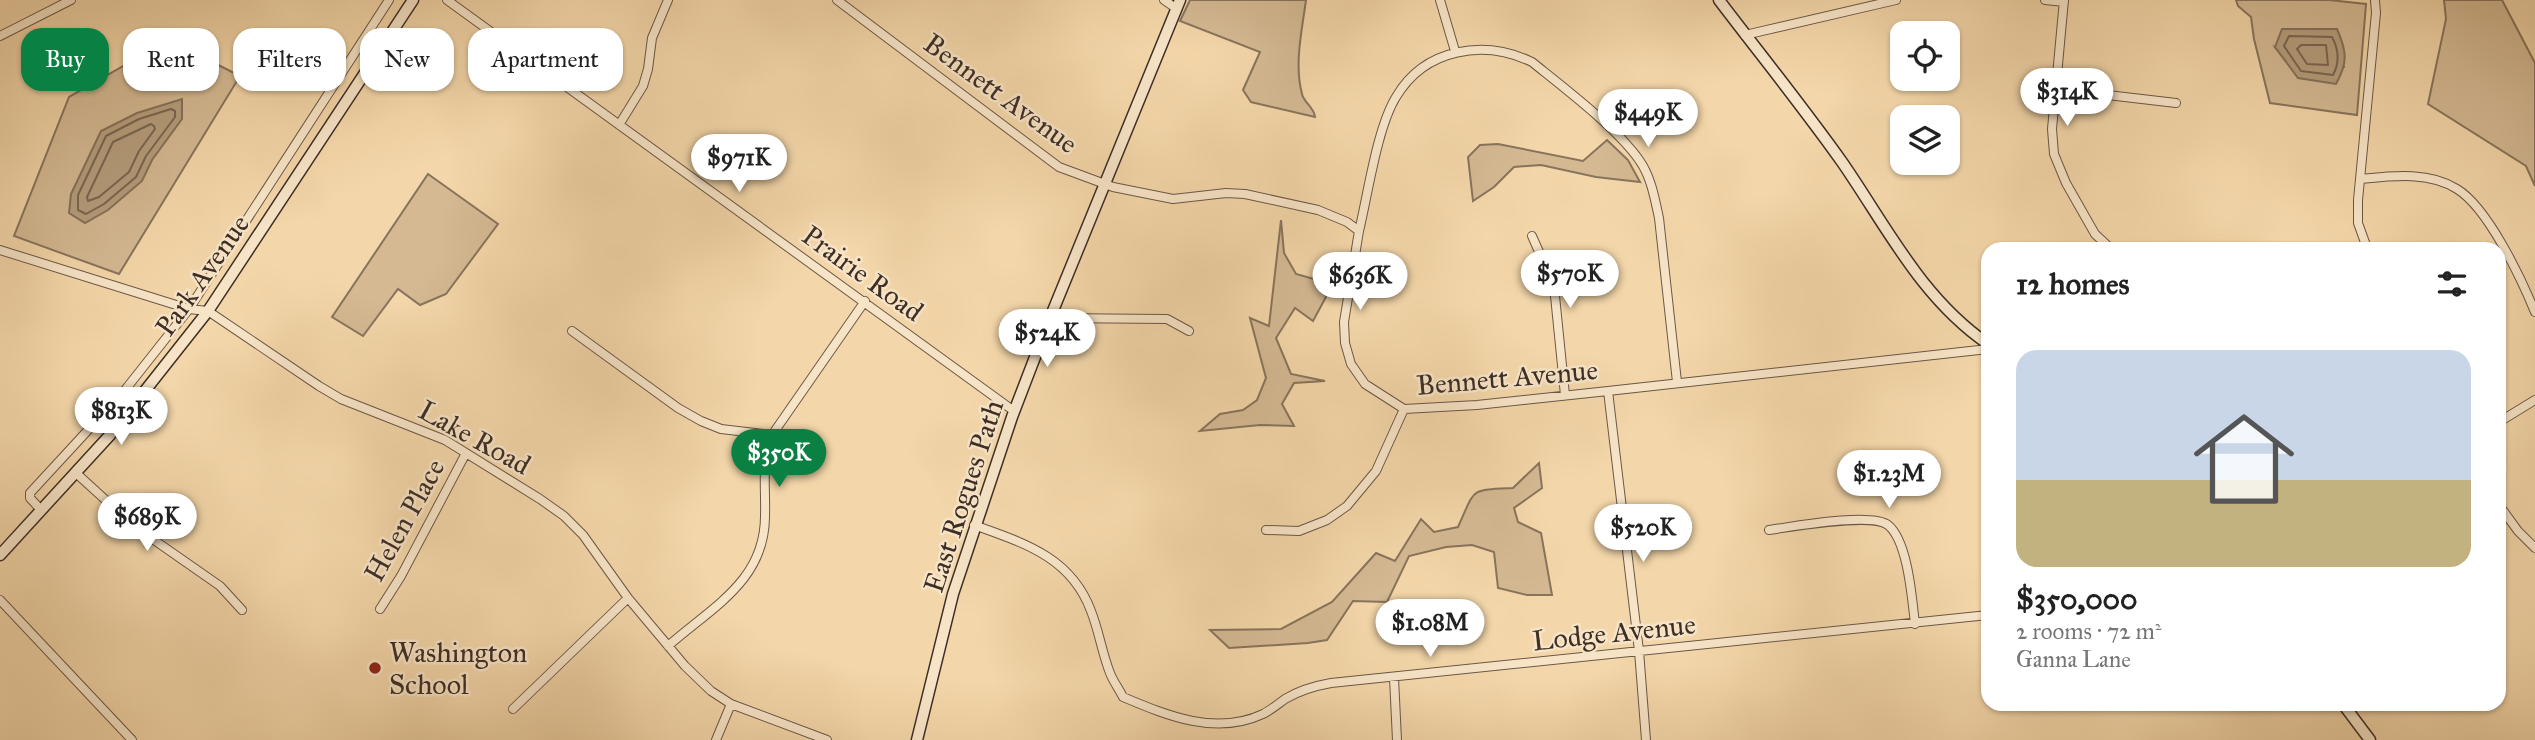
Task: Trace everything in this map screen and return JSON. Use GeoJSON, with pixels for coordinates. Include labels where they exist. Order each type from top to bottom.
{"type":"FeatureCollection","features":[{"type":"Feature","properties":{"kind":"street"},"geometry":{"type":"LineString","coordinates":[[0,36],[71,0]]}},
{"type":"Feature","properties":{"kind":"street"},"geometry":{"type":"LineString","coordinates":[[41,510],[30,498],[30,493],[125,390],[189,309],[389,0]]}},
{"type":"Feature","properties":{"kind":"street","name":"Park Avenue"},"geometry":{"type":"LineString","coordinates":[[0,555],[144,395],[208,311],[413,0]]}},
{"type":"Feature","properties":{"kind":"street","name":"Prairie Road"},"geometry":{"type":"LineString","coordinates":[[447,0],[1014,411]]}},
{"type":"Feature","properties":{"kind":"street"},"geometry":{"type":"LineString","coordinates":[[618,125],[643,86],[652,38],[668,0]]}},
{"type":"Feature","properties":{"kind":"street","name":"Bennett Avenue"},"geometry":{"type":"LineString","coordinates":[[837,0],[1059,167],[1104,184],[1173,199],[1226,193],[1245,194],[1318,210],[1347,222],[1359,231],[1344,322],[1345,343],[1351,364],[1364,384],[1404,409],[1465,406],[1981,350]]}},
{"type":"Feature","properties":{"kind":"street"},"geometry":{"type":"LineString","coordinates":[[1164,0],[1178,5]]}},
{"type":"Feature","properties":{"kind":"street"},"geometry":{"type":"LineString","coordinates":[[1440,0],[1455,51]]}},
{"type":"Feature","properties":{"kind":"street"},"geometry":{"type":"LineString","coordinates":[[1719,0],[1841,161],[1929,291],[1952,317],[1981,339]]}},
{"type":"Feature","properties":{"kind":"street"},"geometry":{"type":"LineString","coordinates":[[1745,35],[1896,0]]}},
{"type":"Feature","properties":{"kind":"street"},"geometry":{"type":"LineString","coordinates":[[2045,0],[2064,1],[2052,129],[2054,154],[2066,183],[2095,234],[2104,242]]}},
{"type":"Feature","properties":{"kind":"street"},"geometry":{"type":"LineString","coordinates":[[2365,242],[2358,223],[2375,0]]}},
{"type":"Feature","properties":{"kind":"street","name":"East Rogues Path"},"geometry":{"type":"LineString","coordinates":[[917,740],[953,594],[1014,411],[1178,5]]}},
{"type":"Feature","properties":{"kind":"street"},"geometry":{"type":"LineString","coordinates":[[1359,231],[1384,124],[1395,98],[1408,80],[1424,67],[1455,51],[1493,49],[1515,54],[1532,62],[1626,143],[1643,166],[1654,193],[1658,218],[1677,383]]}},
{"type":"Feature","properties":{"kind":"street"},"geometry":{"type":"LineString","coordinates":[[2056,89],[2176,103]]}},
{"type":"Feature","properties":{"kind":"street"},"geometry":{"type":"LineString","coordinates":[[2361,179],[2409,176],[2432,180],[2457,189],[2481,213],[2498,242]]}},
{"type":"Feature","properties":{"kind":"street"},"geometry":{"type":"LineString","coordinates":[[1532,236],[1555,296],[1565,395]]}},
{"type":"Feature","properties":{"kind":"street","name":"Lake Road"},"geometry":{"type":"LineString","coordinates":[[0,250],[189,309],[208,311],[275,358],[341,399],[423,429],[466,453],[564,516],[583,535],[628,598],[699,680],[730,704],[827,740]]}},
{"type":"Feature","properties":{"kind":"street"},"geometry":{"type":"LineString","coordinates":[[2506,255],[2523,283],[2535,312]]}},
{"type":"Feature","properties":{"kind":"street"},"geometry":{"type":"LineString","coordinates":[[668,646],[740,584],[752,568],[761,551],[765,514],[764,472],[766,452],[772,435],[865,301]]}},
{"type":"Feature","properties":{"kind":"street"},"geometry":{"type":"LineString","coordinates":[[1050,318],[1167,320],[1188,331]]}},
{"type":"Feature","properties":{"kind":"street"},"geometry":{"type":"LineString","coordinates":[[572,331],[678,408],[701,421],[721,429],[772,435]]}},
{"type":"Feature","properties":{"kind":"street"},"geometry":{"type":"LineString","coordinates":[[1608,391],[1639,651],[1646,740]]}},
{"type":"Feature","properties":{"kind":"street"},"geometry":{"type":"LineString","coordinates":[[2506,418],[2535,400]]}},
{"type":"Feature","properties":{"kind":"street"},"geometry":{"type":"LineString","coordinates":[[1266,530],[1299,531],[1327,520],[1347,506],[1376,471],[1404,409]]}},
{"type":"Feature","properties":{"kind":"street","name":"Helen Place"},"geometry":{"type":"LineString","coordinates":[[380,609],[401,576],[466,453]]}},
{"type":"Feature","properties":{"kind":"street"},"geometry":{"type":"LineString","coordinates":[[76,473],[134,526],[220,586],[242,610]]}},
{"type":"Feature","properties":{"kind":"street"},"geometry":{"type":"LineString","coordinates":[[2506,515],[2535,548]]}},
{"type":"Feature","properties":{"kind":"street"},"geometry":{"type":"LineString","coordinates":[[1769,530],[1845,520],[1871,520],[1887,524],[1899,541],[1915,624]]}},
{"type":"Feature","properties":{"kind":"street","name":"Lodge Avenue"},"geometry":{"type":"LineString","coordinates":[[975,525],[1047,556],[1075,581],[1091,611],[1110,674],[1123,697],[1180,719],[1215,725],[1242,723],[1266,713],[1288,697],[1307,688],[1331,683],[1981,616]]}},
{"type":"Feature","properties":{"kind":"street"},"geometry":{"type":"LineString","coordinates":[[513,709],[628,598]]}},
{"type":"Feature","properties":{"kind":"street"},"geometry":{"type":"LineString","coordinates":[[0,600],[132,740]]}},
{"type":"Feature","properties":{"kind":"street"},"geometry":{"type":"LineString","coordinates":[[1394,678],[1397,740]]}},
{"type":"Feature","properties":{"kind":"street"},"geometry":{"type":"LineString","coordinates":[[716,740],[730,704]]}},
{"type":"Feature","properties":{"kind":"street"},"geometry":{"type":"LineString","coordinates":[[2348,711],[2370,740]]}},
{"type":"Feature","properties":{"kind":"shaded area"},"geometry":{"type":"Polygon","coordinates":[[[1190,0],[1306,0],[1299,71],[1303,97],[1315,117],[1251,102],[1243,90],[1260,52],[1180,21],[1190,0]]]}},
{"type":"Feature","properties":{"kind":"shaded area"},"geometry":{"type":"Polygon","coordinates":[[[2236,0],[2329,0],[2366,4],[2357,115],[2270,103],[2251,17],[2238,6],[2236,0]],[[2275,47],[2283,57],[2345,67],[2275,47]]]}},
{"type":"Feature","properties":{"kind":"shaded area"},"geometry":{"type":"Polygon","coordinates":[[[2444,0],[2502,0],[2535,63],[2535,186],[2526,166],[2428,104],[2446,19],[2444,0]]]}},
{"type":"Feature","properties":{"kind":"shaded area"},"geometry":{"type":"Polygon","coordinates":[[[219,65],[233,72],[233,87],[119,274],[14,236],[69,97],[80,91],[109,91],[109,74],[123,66],[123,91],[219,91],[219,65]]]}},
{"type":"Feature","properties":{"kind":"shaded area"},"geometry":{"type":"Polygon","coordinates":[[[1607,140],[1628,160],[1640,182],[1596,177],[1541,165],[1514,167],[1494,187],[1473,201],[1468,157],[1480,145],[1498,144],[1583,161],[1607,140]]]}},
{"type":"Feature","properties":{"kind":"shaded area"},"geometry":{"type":"Polygon","coordinates":[[[428,174],[498,224],[446,294],[420,305],[398,289],[363,336],[332,317],[428,174]]]}},
{"type":"Feature","properties":{"kind":"shaded area"},"geometry":{"type":"Polygon","coordinates":[[[1281,220],[1284,253],[1296,274],[1321,281],[1326,297],[1313,321],[1295,308],[1276,338],[1291,374],[1325,381],[1294,383],[1282,404],[1294,426],[1260,425],[1200,431],[1220,414],[1243,410],[1257,400],[1266,378],[1250,318],[1269,326],[1281,220]]]}},
{"type":"Feature","properties":{"kind":"shaded area"},"geometry":{"type":"Polygon","coordinates":[[[1539,463],[1542,488],[1514,508],[1518,522],[1541,533],[1552,595],[1527,595],[1498,588],[1494,552],[1472,545],[1446,547],[1409,556],[1387,602],[1353,601],[1327,640],[1229,648],[1210,630],[1281,629],[1332,602],[1376,553],[1395,561],[1421,519],[1434,532],[1458,527],[1475,494],[1488,489],[1513,488],[1539,463]]]}},
{"type":"Feature","properties":{"kind":"water"},"geometry":{"type":"Polygon","coordinates":[[[2282,29],[2337,29],[2345,57],[2336,84],[2298,78],[2275,47],[2282,29]]]}},
{"type":"Feature","properties":{"kind":"water"},"geometry":{"type":"Polygon","coordinates":[[[182,99],[182,119],[152,160],[142,181],[108,210],[85,223],[69,213],[71,194],[101,131],[137,113],[182,99]]]}},
{"type":"Feature","properties":{"kind":"place","name":"Washington School"},"geometry":{"type":"Point","coordinates":[375,668]}}]}
